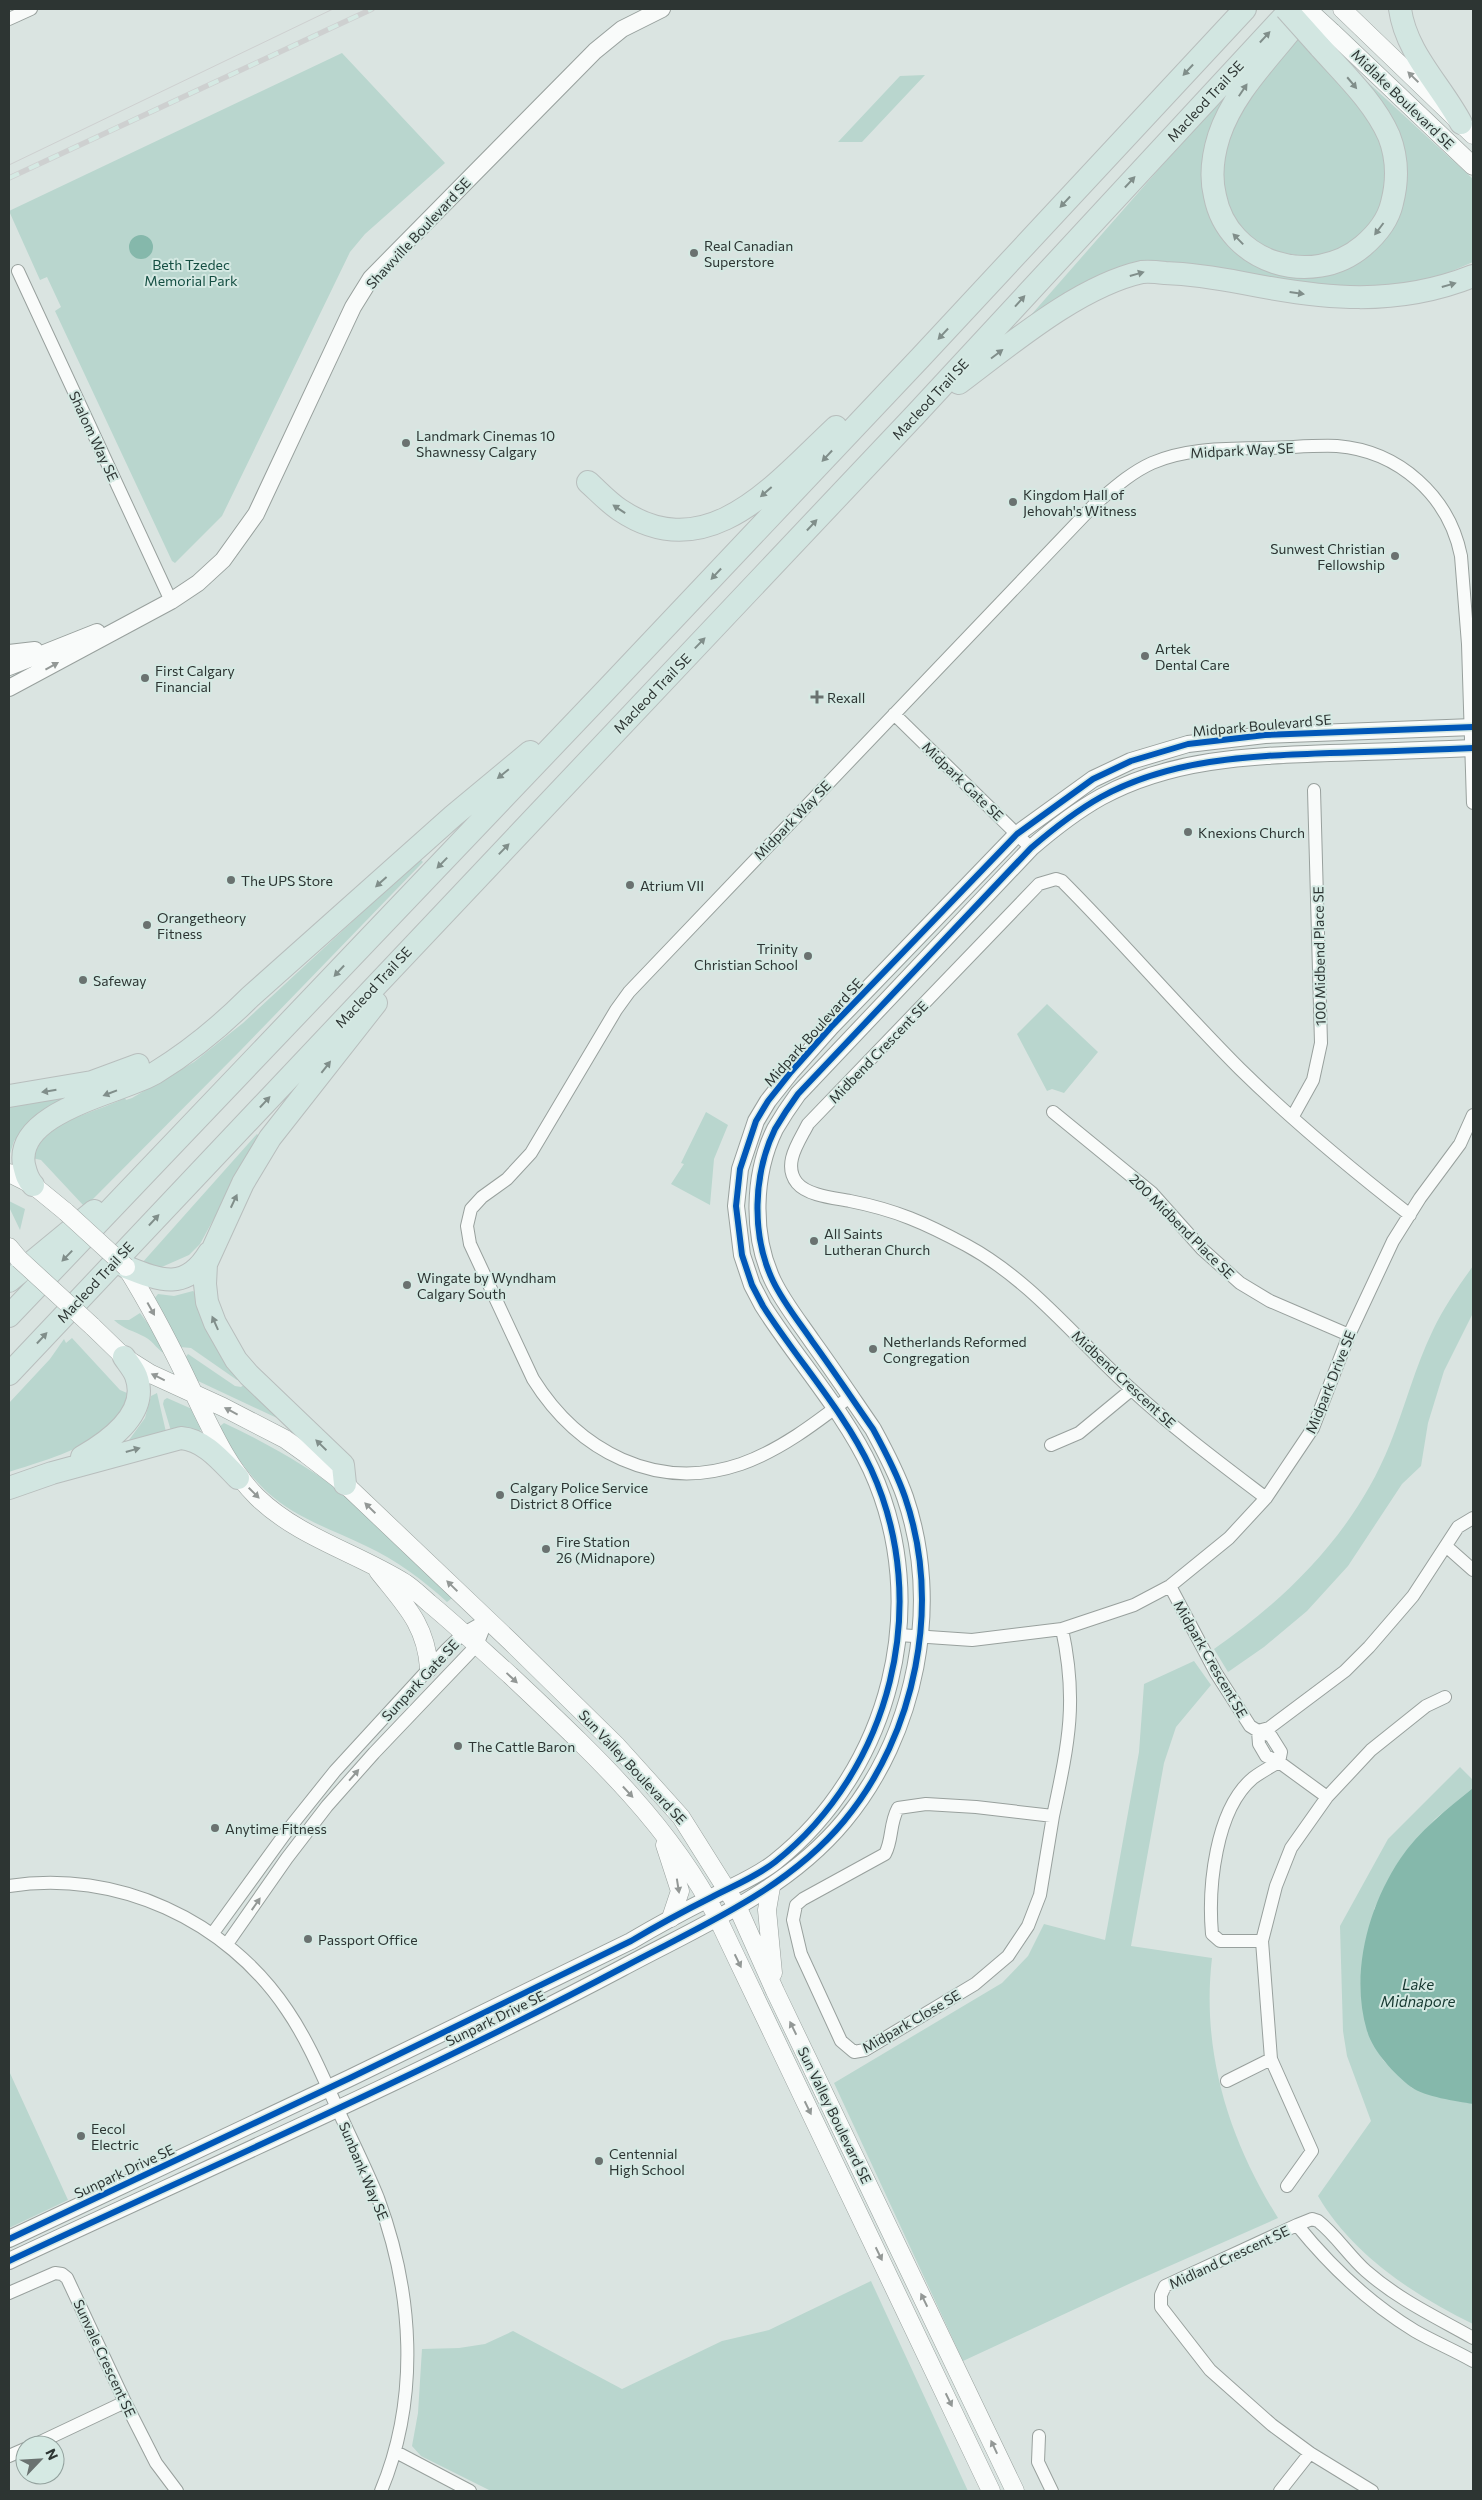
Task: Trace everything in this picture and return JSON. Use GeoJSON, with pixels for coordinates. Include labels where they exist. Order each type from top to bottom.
{"type":"FeatureCollection","features":[{"type":"Feature","properties":{"kind":"highway"},"geometry":{"type":"LineString","coordinates":[[9,1316],[608,688],[921,357],[1245,9]]}},
{"type":"Feature","properties":{"kind":"highway"},"geometry":{"type":"LineString","coordinates":[[1286,9],[1326,39],[1354,86],[1386,131],[1396,157],[1396,190],[1385,221],[1371,239],[1355,253],[1324,266],[1292,268],[1258,255],[1233,234],[1218,206],[1212,173],[1216,147],[1230,112],[1244,88],[1307,9]]}},
{"type":"Feature","properties":{"kind":"highway","name":"Macleod Trail SE"},"geometry":{"type":"LineString","coordinates":[[9,1374],[916,414],[1291,9]]}},
{"type":"Feature","properties":{"kind":"highway"},"geometry":{"type":"LineString","coordinates":[[1400,9],[1410,42],[1467,129]]}},
{"type":"Feature","properties":{"kind":"highway"},"geometry":{"type":"LineString","coordinates":[[916,414],[1029,331],[1098,287],[1144,272],[1198,275],[1293,293],[1354,298],[1415,293],[1473,276]]}},
{"type":"Feature","properties":{"kind":"highway"},"geometry":{"type":"LineString","coordinates":[[588,482],[612,504],[644,523],[678,530],[710,526],[737,513],[764,494],[894,372],[921,357]]}},
{"type":"Feature","properties":{"kind":"highway"},"geometry":{"type":"LineString","coordinates":[[33,1185],[26,1175],[23,1159],[28,1140],[38,1126],[52,1116],[145,1078],[170,1064],[221,1026],[250,997],[453,816],[608,688]]}},
{"type":"Feature","properties":{"kind":"highway"},"geometry":{"type":"LineString","coordinates":[[345,1484],[343,1465],[249,1375],[225,1344],[207,1302],[204,1284],[206,1264],[242,1183],[270,1138],[470,885]]}},
{"type":"Feature","properties":{"kind":"highway"},"geometry":{"type":"LineString","coordinates":[[9,1096],[92,1082],[129,1069],[188,1038],[250,997]]}},
{"type":"Feature","properties":{"kind":"highway"},"geometry":{"type":"LineString","coordinates":[[9,1281],[94,1210],[210,1107]]}},
{"type":"Feature","properties":{"kind":"highway"},"geometry":{"type":"LineString","coordinates":[[126,1267],[158,1279],[182,1278],[203,1263],[214,1245]]}},
{"type":"Feature","properties":{"kind":"highway"},"geometry":{"type":"LineString","coordinates":[[52,1473],[106,1442],[131,1415],[136,1404],[138,1384],[136,1375],[124,1356]]}},
{"type":"Feature","properties":{"kind":"highway"},"geometry":{"type":"LineString","coordinates":[[9,1488],[52,1473],[181,1438],[191,1439],[206,1446],[238,1478]]}},
{"type":"Feature","properties":{"kind":"main road","name":"Midlake Boulevard SE"},"geometry":{"type":"LineString","coordinates":[[1307,9],[1326,39],[1473,166]]}},
{"type":"Feature","properties":{"kind":"main road","name":"Midlake Boulevard SE"},"geometry":{"type":"LineString","coordinates":[[1345,12],[1467,129]]}},
{"type":"Feature","properties":{"kind":"main road","name":"Sun Valley Boulevard SE"},"geometry":{"type":"LineString","coordinates":[[9,1173],[33,1185],[66,1212],[126,1267],[156,1318],[209,1427],[238,1478],[276,1514],[294,1526],[371,1563],[407,1584],[470,1639],[583,1745],[634,1799],[685,1862],[717,1917],[991,2491]]}},
{"type":"Feature","properties":{"kind":"main road","name":"Sun Valley Boulevard SE"},"geometry":{"type":"LineString","coordinates":[[11,1253],[124,1356],[151,1374],[193,1392],[285,1439],[345,1484],[592,1721],[659,1792],[696,1838],[737,1906],[775,1991],[1015,2491]]}},
{"type":"Feature","properties":{"kind":"main road"},"geometry":{"type":"LineString","coordinates":[[371,1563],[416,1618],[424,1637],[429,1668]]}},
{"type":"Feature","properties":{"kind":"main road"},"geometry":{"type":"LineString","coordinates":[[655,1824],[673,1864],[680,1891],[671,1918]]}},
{"type":"Feature","properties":{"kind":"main road"},"geometry":{"type":"LineString","coordinates":[[771,1887],[767,1910],[775,1991]]}},
{"type":"Feature","properties":{"kind":"street"},"geometry":{"type":"LineString","coordinates":[[9,19],[31,9]]}},
{"type":"Feature","properties":{"kind":"street","name":"Shawville Boulevard SE"},"geometry":{"type":"LineString","coordinates":[[9,688],[171,601],[210,573],[244,534],[256,514],[353,307],[371,278],[595,51],[622,29],[662,9]]}},
{"type":"Feature","properties":{"kind":"street","name":"Shalom Way SE"},"geometry":{"type":"LineString","coordinates":[[18,271],[171,601]]}},
{"type":"Feature","properties":{"kind":"street","name":"Midpark Way SE"},"geometry":{"type":"LineString","coordinates":[[851,1396],[770,1451],[722,1469],[680,1472],[637,1465],[607,1452],[581,1436],[566,1423],[546,1400],[533,1380],[468,1236],[466,1226],[468,1217],[474,1205],[507,1178],[531,1153],[611,1018],[629,992],[1089,510],[1129,476],[1175,455],[1193,452],[1337,446],[1375,454],[1404,469],[1425,486],[1446,515],[1459,544],[1462,556],[1472,727]]}},
{"type":"Feature","properties":{"kind":"street","name":"Shawville Boulevard SE"},"geometry":{"type":"LineString","coordinates":[[9,667],[54,647],[141,616]]}},
{"type":"Feature","properties":{"kind":"street"},"geometry":{"type":"LineString","coordinates":[[9,653],[54,647]]}},
{"type":"Feature","properties":{"kind":"street","name":"Midpark Gate SE"},"geometry":{"type":"LineString","coordinates":[[894,714],[1031,848]]}},
{"type":"Feature","properties":{"kind":"street"},"geometry":{"type":"LineString","coordinates":[[1472,727],[1473,803]]}},
{"type":"Feature","properties":{"kind":"street","name":"Midpark Boulevard SE"},"geometry":{"type":"LineString","coordinates":[[708,1899],[774,1863],[805,1835],[848,1780],[869,1744],[878,1721],[891,1679],[899,1635],[898,1563],[886,1509],[866,1460],[834,1409],[763,1306],[748,1274],[737,1225],[738,1184],[743,1156],[756,1121],[768,1102],[791,1072],[831,1027],[1017,834],[1093,779],[1130,761],[1188,744],[1264,735],[1472,727]]}},
{"type":"Feature","properties":{"kind":"street"},"geometry":{"type":"LineString","coordinates":[[717,1917],[771,1887],[819,1848],[844,1821],[865,1793],[902,1719],[910,1690],[920,1637],[920,1577],[915,1537],[906,1500],[884,1450],[851,1396],[792,1313],[772,1280],[766,1262],[758,1207],[758,1186],[767,1151],[776,1128],[798,1094],[1031,848],[1054,828],[1102,796],[1160,773],[1206,761],[1264,756],[1472,748]]}},
{"type":"Feature","properties":{"kind":"street","name":"100 Midbend Place SE"},"geometry":{"type":"LineString","coordinates":[[1293,1116],[1313,1080],[1321,1043],[1314,790]]}},
{"type":"Feature","properties":{"kind":"street","name":"Midbend Crescent SE"},"geometry":{"type":"LineString","coordinates":[[1266,1498],[1203,1450],[1131,1390],[1045,1305],[984,1256],[903,1214],[808,1191],[797,1183],[790,1164],[808,1124],[1040,884],[1056,879],[1062,881],[1108,927],[1240,1069],[1336,1156],[1410,1215]]}},
{"type":"Feature","properties":{"kind":"street","name":"200 Midbend Place SE"},"geometry":{"type":"LineString","coordinates":[[1052,1112],[1152,1193],[1202,1249],[1240,1283],[1270,1301],[1349,1335]]}},
{"type":"Feature","properties":{"kind":"street","name":"Midpark Drive SE"},"geometry":{"type":"LineString","coordinates":[[899,1635],[972,1640],[1062,1629],[1134,1605],[1170,1586],[1229,1538],[1266,1498],[1314,1428],[1349,1335],[1394,1241],[1460,1144],[1473,1115]]}},
{"type":"Feature","properties":{"kind":"street"},"geometry":{"type":"LineString","coordinates":[[1051,1445],[1079,1433],[1131,1390]]}},
{"type":"Feature","properties":{"kind":"street","name":"Midpark Crescent SE"},"geometry":{"type":"LineString","coordinates":[[1170,1586],[1216,1673],[1250,1726],[1258,1731],[1269,1728],[1345,1671],[1389,1626],[1414,1596],[1458,1527],[1473,1518]]}},
{"type":"Feature","properties":{"kind":"street"},"geometry":{"type":"LineString","coordinates":[[1446,1548],[1473,1570]]}},
{"type":"Feature","properties":{"kind":"street","name":"Sunpark Gate SE"},"geometry":{"type":"LineString","coordinates":[[227,1944],[287,1858],[327,1806],[487,1620]]}},
{"type":"Feature","properties":{"kind":"street","name":"Midpark Close SE"},"geometry":{"type":"LineString","coordinates":[[1053,1816],[1011,1810],[926,1804],[898,1808],[890,1827],[889,1847],[886,1854],[803,1899],[796,1905],[792,1920],[801,1954],[841,2041],[846,2047],[854,2052],[865,2050],[975,1984],[1008,1956],[1028,1926],[1040,1895],[1071,1717],[1071,1680],[1062,1629]]}},
{"type":"Feature","properties":{"kind":"street","name":"Sunpark Gate SE"},"geometry":{"type":"LineString","coordinates":[[213,1933],[287,1831],[335,1772],[429,1668],[470,1639]]}},
{"type":"Feature","properties":{"kind":"street"},"geometry":{"type":"LineString","coordinates":[[1287,2186],[1312,2151],[1271,2059],[1262,1941],[1276,1886],[1291,1848],[1327,1797],[1371,1750],[1426,1706],[1445,1697]]}},
{"type":"Feature","properties":{"kind":"street"},"geometry":{"type":"LineString","coordinates":[[1258,1731],[1271,1736],[1281,1752],[1279,1762],[1252,1779],[1236,1800],[1222,1832],[1212,1885],[1211,1918],[1214,1938],[1220,1941],[1262,1941]]}},
{"type":"Feature","properties":{"kind":"street"},"geometry":{"type":"LineString","coordinates":[[1279,1762],[1327,1797]]}},
{"type":"Feature","properties":{"kind":"street","name":"Sunbank Way SE"},"geometry":{"type":"LineString","coordinates":[[9,1886],[48,1882],[103,1888],[169,1909],[213,1933],[227,1944],[261,1975],[288,2010],[328,2089],[377,2196],[402,2282],[407,2364],[405,2396],[396,2452],[381,2491]]}},
{"type":"Feature","properties":{"kind":"street","name":"Sunpark Drive SE"},"geometry":{"type":"LineString","coordinates":[[9,2240],[582,1966],[708,1899]]}},
{"type":"Feature","properties":{"kind":"street","name":"Sunpark Drive SE"},"geometry":{"type":"LineString","coordinates":[[9,2261],[540,2011],[717,1917]]}},
{"type":"Feature","properties":{"kind":"street"},"geometry":{"type":"LineString","coordinates":[[1227,2081],[1271,2059]]}},
{"type":"Feature","properties":{"kind":"street","name":"Midland Crescent SE"},"geometry":{"type":"LineString","coordinates":[[1372,2491],[1310,2453],[1272,2425],[1210,2370],[1161,2307],[1162,2290],[1170,2282],[1312,2219],[1318,2221],[1355,2260],[1382,2284],[1424,2313],[1473,2338]]}},
{"type":"Feature","properties":{"kind":"street","name":"Midland Crescent SE"},"geometry":{"type":"LineString","coordinates":[[1297,2225],[1316,2249],[1362,2294],[1416,2331],[1473,2361]]}},
{"type":"Feature","properties":{"kind":"street","name":"Sunvale Crescent SE"},"geometry":{"type":"LineString","coordinates":[[9,2294],[52,2274],[59,2273],[65,2275],[156,2463],[178,2491]]}},
{"type":"Feature","properties":{"kind":"street"},"geometry":{"type":"LineString","coordinates":[[55,2435],[125,2402]]}},
{"type":"Feature","properties":{"kind":"street"},"geometry":{"type":"LineString","coordinates":[[1039,2436],[1038,2462],[1052,2491]]}},
{"type":"Feature","properties":{"kind":"street"},"geometry":{"type":"LineString","coordinates":[[396,2452],[470,2491]]}},
{"type":"Feature","properties":{"kind":"street"},"geometry":{"type":"LineString","coordinates":[[1280,2491],[1310,2453]]}},
{"type":"Feature","properties":{"kind":"green space"},"geometry":{"type":"Polygon","coordinates":[[[1301,36],[1366,111],[1388,161],[1385,200],[1364,233],[1335,252],[1307,257],[1273,251],[1256,242],[1243,231],[1230,211],[1221,180],[1226,140],[1245,99],[1301,36]]]}},
{"type":"Feature","properties":{"kind":"green space","name":"Beth Tzedec Memorial Park"},"geometry":{"type":"Polygon","coordinates":[[[342,53],[445,163],[365,234],[350,252],[222,516],[175,563],[172,561],[55,311],[61,307],[47,277],[40,280],[9,211],[342,53]]]}},
{"type":"Feature","properties":{"kind":"green space"},"geometry":{"type":"Polygon","coordinates":[[[925,75],[862,142],[838,142],[900,76],[925,75]]]}},
{"type":"Feature","properties":{"kind":"green space"},"geometry":{"type":"Polygon","coordinates":[[[1361,76],[1473,179],[1473,262],[1438,277],[1407,284],[1333,287],[1192,266],[1024,323],[1230,88],[1208,166],[1256,259],[1353,264],[1375,251],[1375,245],[1399,199],[1361,76]]]}},
{"type":"Feature","properties":{"kind":"green space"},"geometry":{"type":"Polygon","coordinates":[[[420,859],[423,862],[241,1050],[92,1200],[83,1205],[41,1160],[32,1158],[39,1145],[59,1126],[125,1098],[126,1100],[132,1098],[194,1062],[243,1023],[420,859]]]}},
{"type":"Feature","properties":{"kind":"green space"},"geometry":{"type":"Polygon","coordinates":[[[1047,1004],[1098,1052],[1064,1093],[1052,1089],[1047,1091],[1017,1034],[1047,1004]]]}},
{"type":"Feature","properties":{"kind":"green space"},"geometry":{"type":"Polygon","coordinates":[[[91,1088],[28,1124],[14,1141],[9,1157],[9,1102],[91,1088]]]}},
{"type":"Feature","properties":{"kind":"green space"},"geometry":{"type":"Polygon","coordinates":[[[706,1112],[728,1125],[714,1159],[710,1205],[671,1184],[684,1164],[681,1163],[706,1112]]]}},
{"type":"Feature","properties":{"kind":"green space"},"geometry":{"type":"Polygon","coordinates":[[[257,1134],[259,1136],[200,1244],[189,1255],[155,1270],[142,1263],[257,1134]]]}},
{"type":"Feature","properties":{"kind":"green space"},"geometry":{"type":"Polygon","coordinates":[[[9,1201],[25,1209],[20,1230],[9,1207],[9,1201]]]}},
{"type":"Feature","properties":{"kind":"green space"},"geometry":{"type":"Polygon","coordinates":[[[1473,1266],[1473,1313],[1444,1371],[1428,1423],[1421,1466],[1402,1484],[1348,1566],[1307,1611],[1264,1647],[1228,1672],[1214,1649],[1268,1607],[1317,1560],[1339,1533],[1358,1505],[1375,1476],[1390,1444],[1433,1330],[1473,1266]]]}},
{"type":"Feature","properties":{"kind":"green space"},"geometry":{"type":"Polygon","coordinates":[[[193,1291],[198,1295],[240,1380],[237,1380],[191,1348],[180,1347],[154,1299],[158,1294],[174,1296],[193,1291]]]}},
{"type":"Feature","properties":{"kind":"green space"},"geometry":{"type":"Polygon","coordinates":[[[140,1313],[167,1355],[148,1339],[125,1328],[114,1320],[129,1320],[140,1313]]]}},
{"type":"Feature","properties":{"kind":"green space"},"geometry":{"type":"Polygon","coordinates":[[[72,1338],[120,1390],[127,1393],[122,1410],[112,1424],[80,1446],[9,1472],[9,1403],[50,1359],[64,1339],[66,1343],[72,1338]]]}},
{"type":"Feature","properties":{"kind":"green space"},"geometry":{"type":"Polygon","coordinates":[[[188,1354],[235,1386],[241,1387],[246,1383],[280,1413],[277,1418],[198,1381],[185,1358],[188,1354]]]}},
{"type":"Feature","properties":{"kind":"green space"},"geometry":{"type":"Polygon","coordinates":[[[157,1393],[166,1432],[133,1445],[129,1440],[145,1418],[151,1396],[157,1393]]]}},
{"type":"Feature","properties":{"kind":"green space"},"geometry":{"type":"Polygon","coordinates":[[[167,1398],[192,1409],[203,1428],[198,1432],[171,1431],[163,1404],[167,1398]]]}},
{"type":"Feature","properties":{"kind":"green space"},"geometry":{"type":"Polygon","coordinates":[[[224,1423],[289,1457],[350,1498],[452,1598],[447,1602],[419,1578],[388,1558],[301,1516],[277,1500],[259,1484],[240,1460],[219,1427],[224,1423]]]}},
{"type":"Feature","properties":{"kind":"green space"},"geometry":{"type":"Polygon","coordinates":[[[1194,1661],[1211,1685],[1176,1727],[1164,1763],[1131,1946],[1212,1958],[1211,2027],[1215,2061],[1222,2094],[1245,2158],[1278,2218],[1131,2283],[963,2361],[834,2083],[1002,1983],[1028,1956],[1044,1924],[1105,1940],[1139,1752],[1144,1684],[1194,1661]]]}},
{"type":"Feature","properties":{"kind":"green space"},"geometry":{"type":"Polygon","coordinates":[[[1460,1767],[1473,1780],[1473,1788],[1435,1819],[1400,1859],[1374,1909],[1367,2032],[1383,2060],[1412,2088],[1473,2104],[1473,2324],[1428,2300],[1386,2271],[1348,2236],[1318,2196],[1371,2121],[1347,2056],[1343,2031],[1340,1926],[1388,1839],[1460,1767]]]}},
{"type":"Feature","properties":{"kind":"green space"},"geometry":{"type":"Polygon","coordinates":[[[9,2071],[68,2200],[9,2228],[9,2071]]]}},
{"type":"Feature","properties":{"kind":"green space"},"geometry":{"type":"Polygon","coordinates":[[[871,2281],[968,2491],[491,2491],[421,2456],[412,2446],[418,2413],[422,2349],[459,2348],[485,2344],[513,2331],[622,2389],[722,2341],[769,2330],[871,2281]]]}},
{"type":"Feature","properties":{"kind":"water"},"geometry":{"type":"Polygon","coordinates":[[[141,235],[150,238],[153,247],[150,256],[141,259],[132,256],[129,247],[132,238],[141,235]]]}},
{"type":"Feature","properties":{"kind":"water","name":"Lake Midnapore"},"geometry":{"type":"Polygon","coordinates":[[[1473,1788],[1473,2104],[1424,2093],[1404,2082],[1391,2069],[1370,2039],[1362,2009],[1360,1987],[1365,1942],[1371,1919],[1389,1878],[1400,1859],[1416,1839],[1473,1788]]]}},
{"type":"Feature","properties":{"kind":"tram line"},"geometry":{"type":"LineString","coordinates":[[9,165],[333,9]]}},
{"type":"Feature","properties":{"kind":"railway"},"geometry":{"type":"LineString","coordinates":[[9,178],[372,9]]}},
{"type":"Feature","properties":{"kind":"cycle path"},"geometry":{"type":"LineString","coordinates":[[9,2239],[350,2078],[631,1941],[760,1872],[775,1862],[815,1824],[848,1781],[873,1733],[890,1682],[898,1628],[898,1574],[889,1521],[871,1469],[848,1427],[763,1306],[752,1285],[742,1255],[736,1206],[740,1169],[756,1121],[768,1101],[791,1072],[831,1027],[1017,834],[1093,779],[1131,761],[1188,744],[1265,735],[1473,727]]}},
{"type":"Feature","properties":{"kind":"cycle path"},"geometry":{"type":"LineString","coordinates":[[9,2261],[394,2082],[547,2007],[740,1905],[796,1868],[821,1846],[844,1821],[869,1787],[889,1749],[905,1709],[915,1667],[921,1624],[921,1581],[916,1538],[905,1497],[890,1463],[873,1429],[781,1297],[766,1263],[758,1225],[759,1185],[762,1165],[775,1129],[798,1094],[1031,848],[1065,821],[1101,797],[1128,784],[1156,774],[1213,761],[1330,753],[1473,748]]}},
{"type":"Feature","properties":{"kind":"place","name":"Real Canadian Superstore"},"geometry":{"type":"Point","coordinates":[694,253]}},
{"type":"Feature","properties":{"kind":"place","name":"Landmark Cinemas 10 Shawnessy Calgary"},"geometry":{"type":"Point","coordinates":[406,443]}},
{"type":"Feature","properties":{"kind":"place","name":"Kingdom Hall of Jehovah's Witness"},"geometry":{"type":"Point","coordinates":[1013,502]}},
{"type":"Feature","properties":{"kind":"place","name":"Sunwest Christian Fellowship"},"geometry":{"type":"Point","coordinates":[1395,556]}},
{"type":"Feature","properties":{"kind":"place","name":"Artek Dental Care"},"geometry":{"type":"Point","coordinates":[1145,656]}},
{"type":"Feature","properties":{"kind":"place","name":"First Calgary Financial"},"geometry":{"type":"Point","coordinates":[145,678]}},
{"type":"Feature","properties":{"kind":"place","name":"Rexall"},"geometry":{"type":"Point","coordinates":[817,697]}},
{"type":"Feature","properties":{"kind":"place","name":"Knexions Church"},"geometry":{"type":"Point","coordinates":[1188,832]}},
{"type":"Feature","properties":{"kind":"place","name":"The UPS Store"},"geometry":{"type":"Point","coordinates":[231,880]}},
{"type":"Feature","properties":{"kind":"place","name":"Atrium VII"},"geometry":{"type":"Point","coordinates":[630,885]}},
{"type":"Feature","properties":{"kind":"place","name":"Orangetheory Fitness"},"geometry":{"type":"Point","coordinates":[147,925]}},
{"type":"Feature","properties":{"kind":"place","name":"Trinity Christian School"},"geometry":{"type":"Point","coordinates":[808,956]}},
{"type":"Feature","properties":{"kind":"place","name":"Safeway"},"geometry":{"type":"Point","coordinates":[83,980]}},
{"type":"Feature","properties":{"kind":"place","name":"All Saints Lutheran Church"},"geometry":{"type":"Point","coordinates":[814,1241]}},
{"type":"Feature","properties":{"kind":"place","name":"Wingate by Wyndham Calgary South"},"geometry":{"type":"Point","coordinates":[407,1285]}},
{"type":"Feature","properties":{"kind":"place","name":"Netherlands Reformed Congregation"},"geometry":{"type":"Point","coordinates":[873,1349]}},
{"type":"Feature","properties":{"kind":"place","name":"Calgary Police Service District 8 Office"},"geometry":{"type":"Point","coordinates":[500,1495]}},
{"type":"Feature","properties":{"kind":"place","name":"Fire Station 26 (Midnapore)"},"geometry":{"type":"Point","coordinates":[546,1549]}},
{"type":"Feature","properties":{"kind":"place","name":"The Cattle Baron"},"geometry":{"type":"Point","coordinates":[458,1746]}},
{"type":"Feature","properties":{"kind":"place","name":"Anytime Fitness"},"geometry":{"type":"Point","coordinates":[215,1828]}},
{"type":"Feature","properties":{"kind":"place","name":"Passport Office"},"geometry":{"type":"Point","coordinates":[308,1939]}},
{"type":"Feature","properties":{"kind":"place","name":"Eecol Electric"},"geometry":{"type":"Point","coordinates":[81,2136]}},
{"type":"Feature","properties":{"kind":"place","name":"Centennial High School"},"geometry":{"type":"Point","coordinates":[599,2161]}}]}
